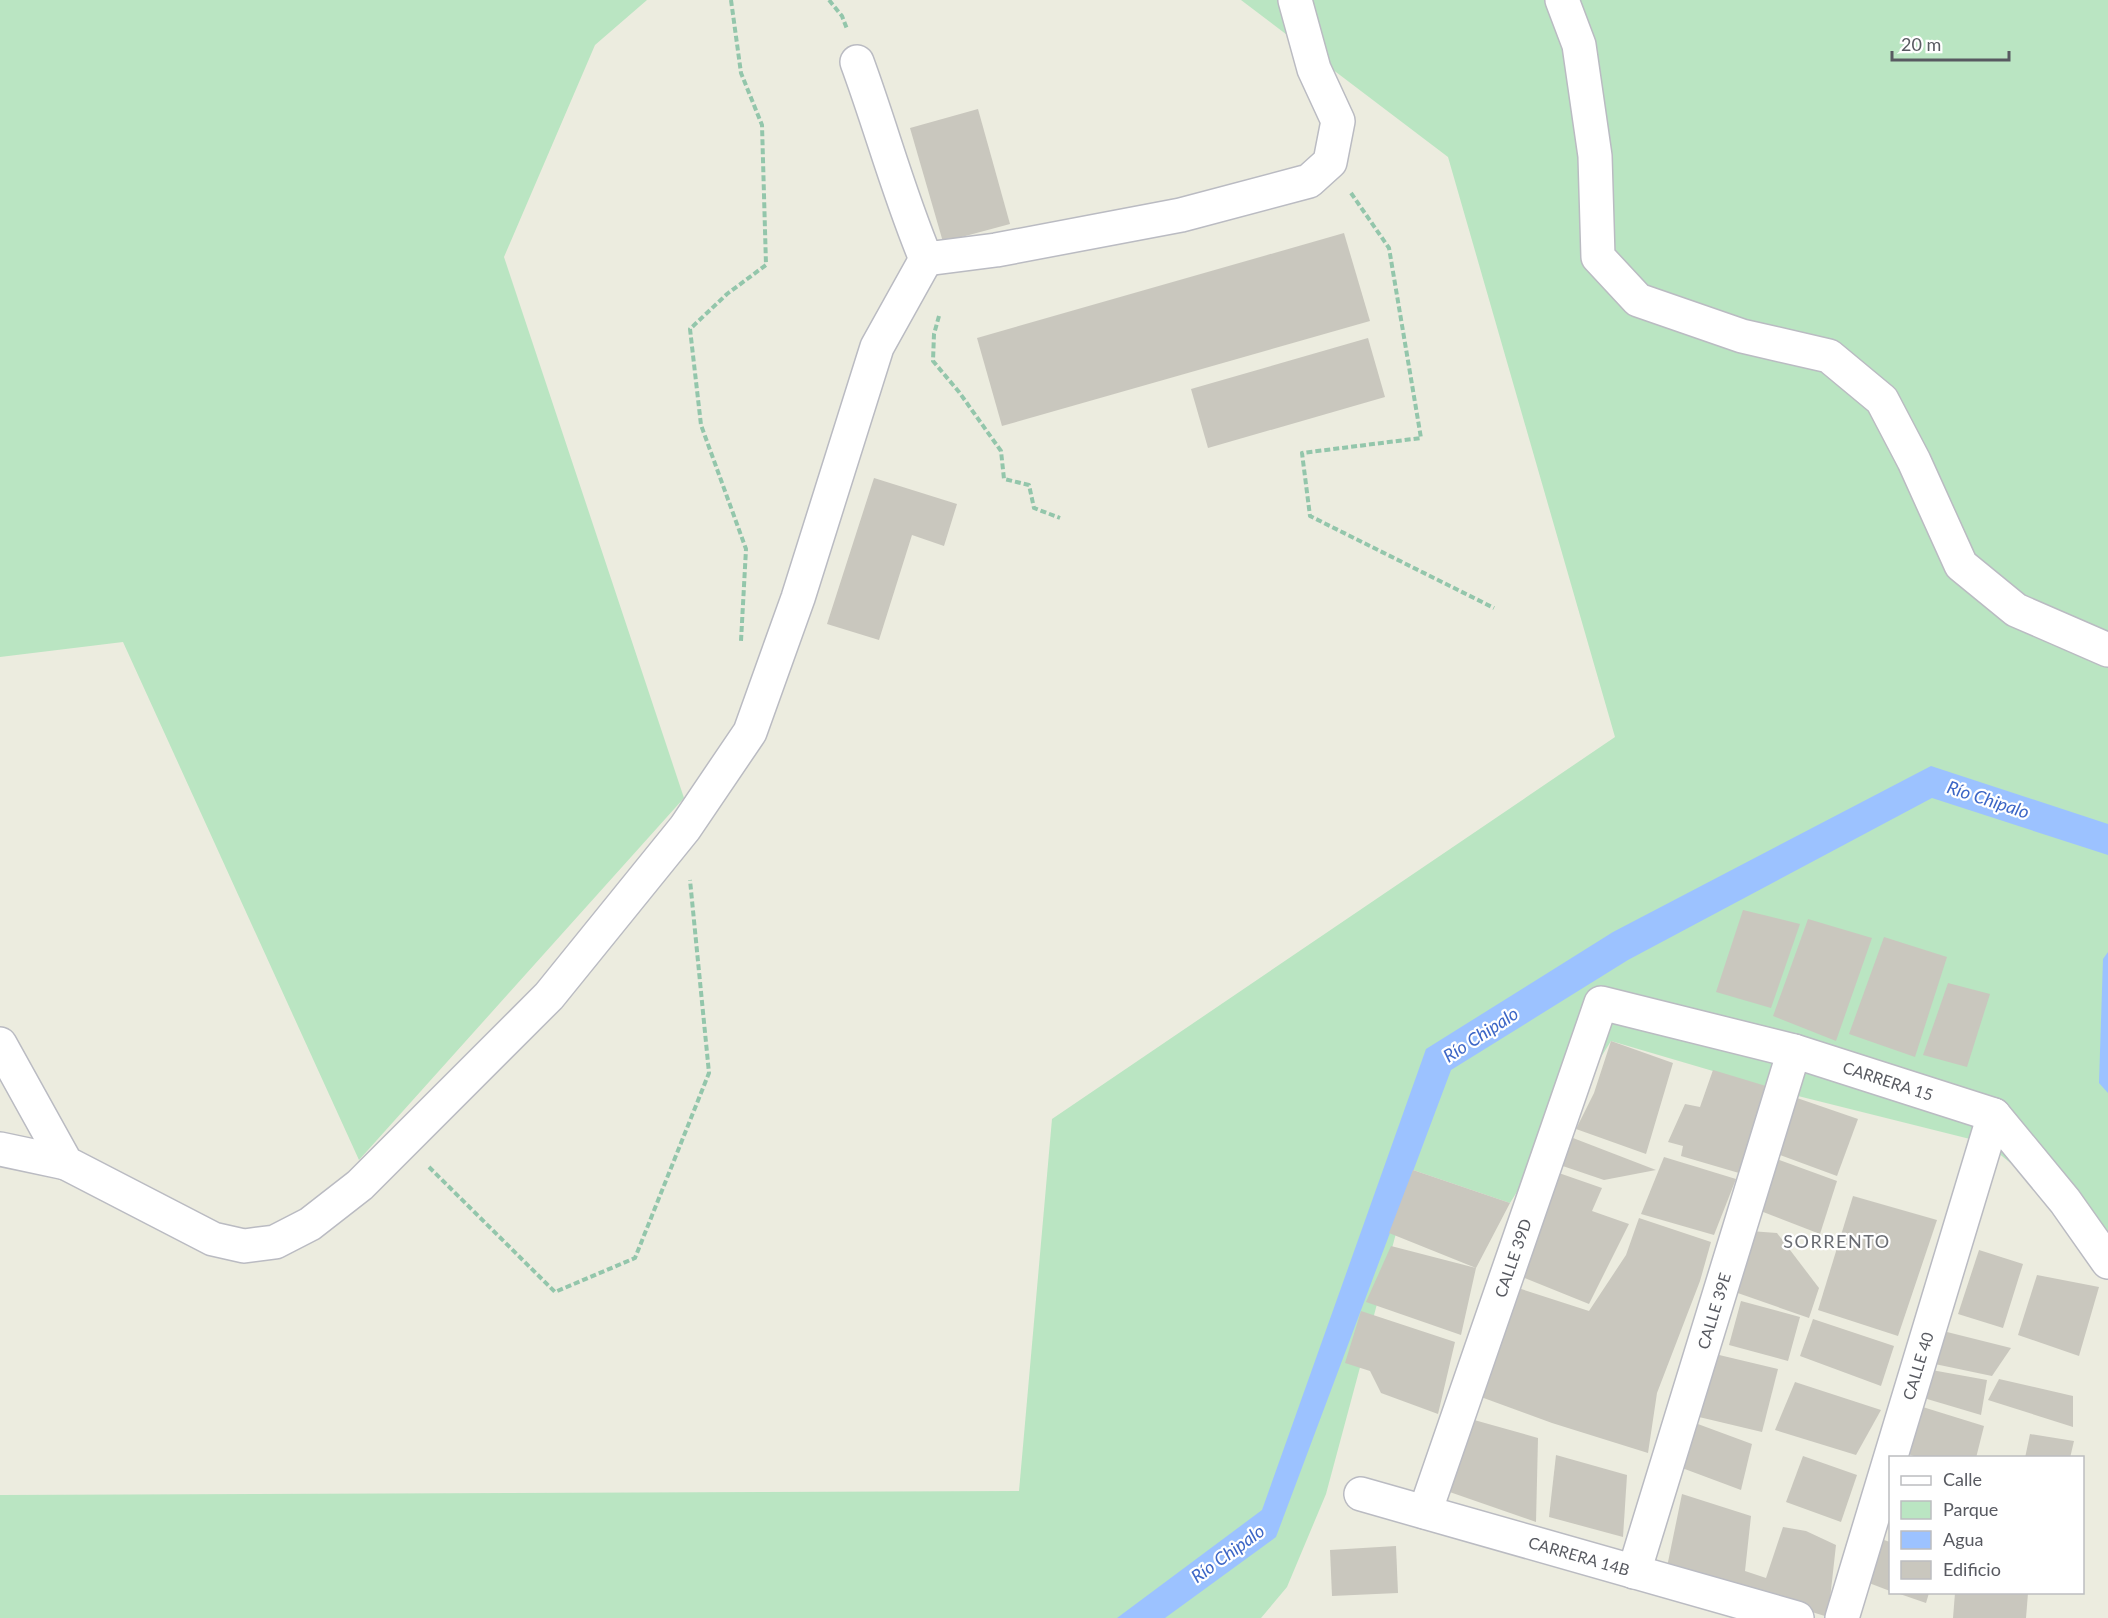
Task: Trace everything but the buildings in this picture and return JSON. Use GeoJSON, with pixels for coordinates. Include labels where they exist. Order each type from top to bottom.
{"type":"FeatureCollection","features":[{"type":"Feature","properties":{"kind":"street"},"geometry":{"type":"LineString","coordinates":[[926,259],[996,250],[1182,215],[1309,181],[1330,162],[1338,121],[1314,69],[1295,0]]}},
{"type":"Feature","properties":{"kind":"street"},"geometry":{"type":"LineString","coordinates":[[1562,0],[1579,45],[1595,156],[1598,257],[1638,300],[1742,336],[1829,356],[1882,400],[1914,461],[1961,565],[2016,610],[2108,650]]}},
{"type":"Feature","properties":{"kind":"street"},"geometry":{"type":"LineString","coordinates":[[857,62],[885,138],[910,220],[926,259]]}},
{"type":"Feature","properties":{"kind":"street"},"geometry":{"type":"LineString","coordinates":[[0,1149],[66,1163],[213,1239],[244,1246],[275,1242],[310,1224],[360,1185],[405,1143],[549,996],[685,828],[750,732],[798,598],[877,347],[926,259]]}},
{"type":"Feature","properties":{"kind":"street","name":"CARRERA 15"},"geometry":{"type":"LineString","coordinates":[[1601,1003],[1794,1051],[1994,1115]]}},
{"type":"Feature","properties":{"kind":"street","name":"CALLE 39D"},"geometry":{"type":"LineString","coordinates":[[1425,1512],[1601,1003]]}},
{"type":"Feature","properties":{"kind":"street"},"geometry":{"type":"LineString","coordinates":[[0,1044],[66,1163]]}},
{"type":"Feature","properties":{"kind":"street","name":"CALLE 39E"},"geometry":{"type":"LineString","coordinates":[[1634,1572],[1794,1051]]}},
{"type":"Feature","properties":{"kind":"street"},"geometry":{"type":"LineString","coordinates":[[1994,1115],[2066,1201],[2108,1262]]}},
{"type":"Feature","properties":{"kind":"street","name":"CALLE 40"},"geometry":{"type":"LineString","coordinates":[[1891,1456],[1994,1115]]}},
{"type":"Feature","properties":{"kind":"street","name":"CALLE 40"},"geometry":{"type":"LineString","coordinates":[[1842,1618],[1889,1462]]}},
{"type":"Feature","properties":{"kind":"street","name":"CARRERA 14B"},"geometry":{"type":"LineString","coordinates":[[1360,1494],[1797,1618]]}},
{"type":"Feature","properties":{"kind":"path"},"geometry":{"type":"LineString","coordinates":[[731,0],[741,73],[762,125],[766,265],[728,294],[690,329],[701,425],[746,549],[741,651]]}},
{"type":"Feature","properties":{"kind":"path"},"geometry":{"type":"LineString","coordinates":[[1330,162],[1389,248],[1421,438],[1302,453],[1310,516],[1494,608]]}},
{"type":"Feature","properties":{"kind":"path"},"geometry":{"type":"LineString","coordinates":[[940,312],[934,334],[933,361],[959,392],[1000,451],[1004,479],[1029,485],[1035,508],[1060,518]]}},
{"type":"Feature","properties":{"kind":"path"},"geometry":{"type":"LineString","coordinates":[[405,1143],[555,1292],[635,1258],[709,1073],[685,828]]}},
{"type":"Feature","properties":{"kind":"green space"},"geometry":{"type":"Polygon","coordinates":[[[0,0],[647,0],[595,45],[504,257],[684,798],[359,1160],[123,642],[0,657],[0,0]]]}},
{"type":"Feature","properties":{"kind":"green space"},"geometry":{"type":"Polygon","coordinates":[[[1241,0],[2108,0],[2108,1243],[1986,1143],[1794,1095],[1611,1041],[1510,1203],[1413,1170],[1326,1494],[1287,1587],[1261,1618],[0,1618],[0,1495],[1019,1491],[1052,1119],[1615,737],[1448,157],[1241,0]]]}},
{"type":"Feature","properties":{"kind":"water","name":"Río Chipalo"},"geometry":{"type":"Polygon","coordinates":[[[1931,766],[2108,824],[2108,855],[1932,798],[1628,960],[1451,1070],[1276,1537],[1165,1618],[1117,1618],[1262,1510],[1426,1049],[1613,932],[1931,766]]]}},
{"type":"Feature","properties":{"kind":"water"},"geometry":{"type":"Polygon","coordinates":[[[2108,952],[2108,1093],[2099,1083],[2103,959],[2108,952]]]}},
{"type":"Feature","properties":{"kind":"district","name":"SORRENTO"},"geometry":{"type":"Point","coordinates":[1837,1242]}}]}
